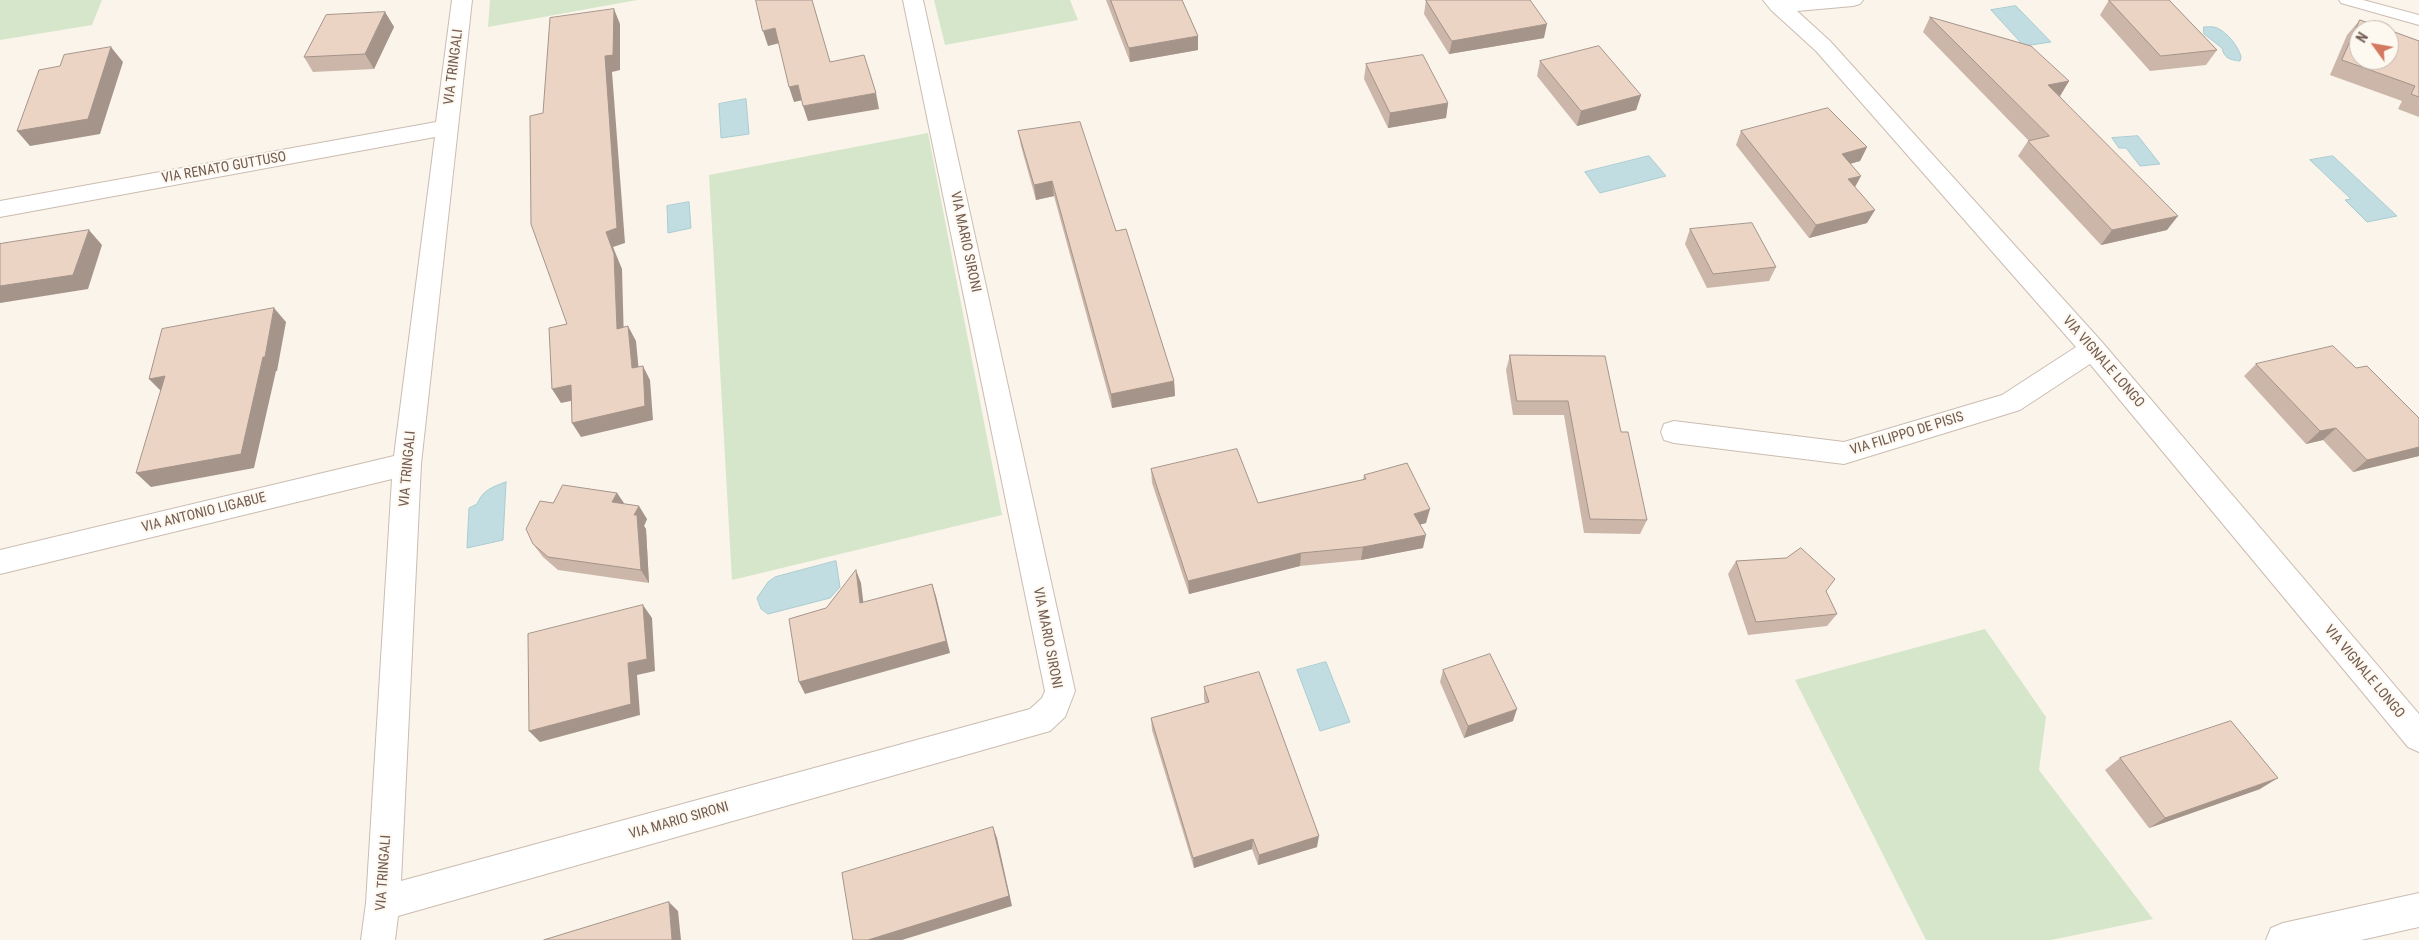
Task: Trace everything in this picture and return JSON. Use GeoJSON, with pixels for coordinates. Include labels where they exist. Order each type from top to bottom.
{"type":"FeatureCollection","features":[{"type":"Feature","properties":{"kind":"street","name":"VIA TRINGALI"},"geometry":{"type":"LineString","coordinates":[[378,940],[383,903],[407,464],[462,0]]}},
{"type":"Feature","properties":{"kind":"street","name":"VIA MARIO SIRONI"},"geometry":{"type":"LineString","coordinates":[[383,903],[1039,721],[1054,707],[1060,691],[913,0]]}},
{"type":"Feature","properties":{"kind":"street"},"geometry":{"type":"LineString","coordinates":[[1776,3],[1854,0]]}},
{"type":"Feature","properties":{"kind":"street","name":"VIA VIGNALE LONGO"},"geometry":{"type":"LineString","coordinates":[[1776,3],[1823,46],[2093,348],[2419,737]]}},
{"type":"Feature","properties":{"kind":"street","name":"VIA RENATO GUTTUSO"},"geometry":{"type":"LineString","coordinates":[[0,208],[447,127]]}},
{"type":"Feature","properties":{"kind":"street","name":"VIA FILIPPO DE PISIS"},"geometry":{"type":"LineString","coordinates":[[1674,432],[1844,453],[2011,403],[2093,348]]}},
{"type":"Feature","properties":{"kind":"street","name":"VIA ANTONIO LIGABUE"},"geometry":{"type":"LineString","coordinates":[[0,562],[407,464]]}},
{"type":"Feature","properties":{"kind":"street"},"geometry":{"type":"LineString","coordinates":[[2283,940],[2419,910]]}},
{"type":"Feature","properties":{"kind":"lane"},"geometry":{"type":"LineString","coordinates":[[2346,0],[2419,20]]}},
{"type":"Feature","properties":{"kind":"green space"},"geometry":{"type":"Polygon","coordinates":[[[0,0],[102,0],[92,25],[0,40],[0,0]]]}},
{"type":"Feature","properties":{"kind":"green space"},"geometry":{"type":"Polygon","coordinates":[[[490,0],[637,0],[488,27],[490,0]]]}},
{"type":"Feature","properties":{"kind":"green space"},"geometry":{"type":"Polygon","coordinates":[[[934,0],[1070,0],[1078,20],[945,45],[934,0]]]}},
{"type":"Feature","properties":{"kind":"green space"},"geometry":{"type":"Polygon","coordinates":[[[928,133],[1002,515],[732,580],[709,175],[928,133]]]}},
{"type":"Feature","properties":{"kind":"green space"},"geometry":{"type":"Polygon","coordinates":[[[1985,629],[2046,717],[2039,770],[2153,919],[2051,940],[1926,940],[1795,680],[1985,629]]]}},
{"type":"Feature","properties":{"kind":"water"},"geometry":{"type":"Polygon","coordinates":[[[2016,6],[2051,42],[2024,46],[1991,10],[2016,6]]]}},
{"type":"Feature","properties":{"kind":"water"},"geometry":{"type":"Polygon","coordinates":[[[2204,27],[2215,27],[2228,36],[2240,53],[2240,61],[2226,56],[2222,48],[2204,34],[2204,27]]]}},
{"type":"Feature","properties":{"kind":"water"},"geometry":{"type":"Polygon","coordinates":[[[746,99],[749,134],[721,138],[719,104],[746,99]]]}},
{"type":"Feature","properties":{"kind":"water"},"geometry":{"type":"Polygon","coordinates":[[[2138,136],[2160,164],[2140,166],[2126,148],[2119,148],[2112,138],[2138,136]]]}},
{"type":"Feature","properties":{"kind":"water"},"geometry":{"type":"Polygon","coordinates":[[[1649,156],[1666,176],[1600,193],[1585,172],[1649,156]]]}},
{"type":"Feature","properties":{"kind":"water"},"geometry":{"type":"Polygon","coordinates":[[[2333,156],[2397,216],[2367,222],[2345,200],[2351,199],[2310,160],[2333,156]]]}},
{"type":"Feature","properties":{"kind":"water"},"geometry":{"type":"Polygon","coordinates":[[[689,202],[691,228],[668,233],[667,206],[689,202]]]}},
{"type":"Feature","properties":{"kind":"water"},"geometry":{"type":"Polygon","coordinates":[[[506,482],[503,540],[467,548],[469,508],[477,504],[482,495],[488,490],[506,482]]]}},
{"type":"Feature","properties":{"kind":"water"},"geometry":{"type":"Polygon","coordinates":[[[836,561],[840,587],[830,598],[768,614],[761,609],[757,598],[768,582],[775,577],[836,561]]]}},
{"type":"Feature","properties":{"kind":"water"},"geometry":{"type":"Polygon","coordinates":[[[1326,662],[1350,722],[1320,731],[1297,670],[1326,662]]]}},
{"type":"Feature","properties":{"kind":"building"},"geometry":{"type":"Polygon","coordinates":[[[756,0],[812,0],[830,62],[864,55],[876,93],[803,106],[798,85],[789,87],[775,28],[763,31],[756,0]]]}},
{"type":"Feature","properties":{"kind":"building"},"geometry":{"type":"Polygon","coordinates":[[[1111,0],[1182,0],[1198,36],[1129,48],[1111,0]]]}},
{"type":"Feature","properties":{"kind":"building"},"geometry":{"type":"Polygon","coordinates":[[[1426,0],[1530,0],[1547,24],[1452,41],[1426,0]]]}},
{"type":"Feature","properties":{"kind":"building"},"geometry":{"type":"Polygon","coordinates":[[[2109,0],[2169,0],[2217,50],[2161,56],[2109,0]]]}},
{"type":"Feature","properties":{"kind":"building"},"geometry":{"type":"Polygon","coordinates":[[[614,9],[613,55],[605,56],[617,228],[606,232],[614,254],[617,329],[628,326],[632,368],[643,366],[645,406],[572,423],[571,385],[552,389],[549,328],[567,324],[531,224],[530,116],[543,113],[550,18],[614,9]]]}},
{"type":"Feature","properties":{"kind":"building"},"geometry":{"type":"Polygon","coordinates":[[[385,12],[365,54],[304,57],[326,15],[385,12]]]}},
{"type":"Feature","properties":{"kind":"building"},"geometry":{"type":"Polygon","coordinates":[[[1930,17],[2031,46],[2069,81],[2048,85],[2178,216],[2112,230],[2028,141],[2049,136],[1930,17]]]}},
{"type":"Feature","properties":{"kind":"building"},"geometry":{"type":"Polygon","coordinates":[[[2399,34],[2419,41],[2419,97],[2411,94],[2415,86],[2370,70],[2399,70],[2399,34]]]}},
{"type":"Feature","properties":{"kind":"building"},"geometry":{"type":"Polygon","coordinates":[[[2349,44],[2349,62],[2342,60],[2349,44]]]}},
{"type":"Feature","properties":{"kind":"building"},"geometry":{"type":"Polygon","coordinates":[[[1599,46],[1641,95],[1581,111],[1540,61],[1599,46]]]}},
{"type":"Feature","properties":{"kind":"building"},"geometry":{"type":"Polygon","coordinates":[[[111,47],[88,119],[17,131],[39,70],[60,66],[64,55],[111,47]]]}},
{"type":"Feature","properties":{"kind":"building"},"geometry":{"type":"Polygon","coordinates":[[[1423,55],[1448,103],[1390,113],[1366,64],[1423,55]]]}},
{"type":"Feature","properties":{"kind":"building"},"geometry":{"type":"Polygon","coordinates":[[[1828,108],[1867,147],[1842,154],[1861,176],[1848,179],[1875,210],[1816,225],[1741,131],[1828,108]]]}},
{"type":"Feature","properties":{"kind":"building"},"geometry":{"type":"Polygon","coordinates":[[[1080,122],[1116,231],[1126,229],[1174,381],[1111,394],[1052,181],[1034,185],[1018,131],[1080,122]]]}},
{"type":"Feature","properties":{"kind":"building"},"geometry":{"type":"Polygon","coordinates":[[[1752,223],[1776,267],[1713,274],[1690,229],[1752,223]]]}},
{"type":"Feature","properties":{"kind":"building"},"geometry":{"type":"Polygon","coordinates":[[[89,230],[73,275],[0,286],[0,244],[89,230]]]}},
{"type":"Feature","properties":{"kind":"building"},"geometry":{"type":"Polygon","coordinates":[[[274,308],[265,357],[263,357],[241,454],[136,473],[165,376],[149,379],[162,329],[274,308]]]}},
{"type":"Feature","properties":{"kind":"building"},"geometry":{"type":"Polygon","coordinates":[[[2333,346],[2356,368],[2367,366],[2419,418],[2419,447],[2367,460],[2336,428],[2320,431],[2256,364],[2333,346]]]}},
{"type":"Feature","properties":{"kind":"building"},"geometry":{"type":"Polygon","coordinates":[[[1510,355],[1605,356],[1621,432],[1628,432],[1647,520],[1590,519],[1568,401],[1517,401],[1510,355]]]}},
{"type":"Feature","properties":{"kind":"building"},"geometry":{"type":"Polygon","coordinates":[[[1237,449],[1258,503],[1366,479],[1364,475],[1407,463],[1430,509],[1414,514],[1426,535],[1363,547],[1301,553],[1188,581],[1151,469],[1237,449]]]}},
{"type":"Feature","properties":{"kind":"building"},"geometry":{"type":"Polygon","coordinates":[[[563,485],[617,493],[612,502],[639,506],[634,515],[637,515],[641,570],[548,557],[533,544],[526,529],[540,501],[553,503],[563,485]]]}},
{"type":"Feature","properties":{"kind":"building"},"geometry":{"type":"Polygon","coordinates":[[[1801,548],[1835,579],[1826,591],[1837,614],[1756,622],[1736,561],[1786,558],[1801,548]]]}},
{"type":"Feature","properties":{"kind":"building"},"geometry":{"type":"Polygon","coordinates":[[[856,570],[860,603],[932,584],[946,641],[799,682],[789,619],[826,608],[856,570]]]}},
{"type":"Feature","properties":{"kind":"building"},"geometry":{"type":"Polygon","coordinates":[[[643,605],[647,659],[628,663],[631,704],[529,731],[528,634],[643,605]]]}},
{"type":"Feature","properties":{"kind":"building"},"geometry":{"type":"Polygon","coordinates":[[[1490,654],[1517,709],[1468,726],[1443,670],[1490,654]]]}},
{"type":"Feature","properties":{"kind":"building"},"geometry":{"type":"Polygon","coordinates":[[[1259,672],[1319,836],[1259,855],[1253,839],[1193,858],[1151,718],[1209,702],[1204,687],[1259,672]]]}},
{"type":"Feature","properties":{"kind":"building"},"geometry":{"type":"Polygon","coordinates":[[[2231,721],[2278,778],[2165,818],[2120,758],[2231,721]]]}},
{"type":"Feature","properties":{"kind":"building"},"geometry":{"type":"Polygon","coordinates":[[[993,827],[1009,896],[868,940],[853,940],[842,873],[993,827]]]}},
{"type":"Feature","properties":{"kind":"building"},"geometry":{"type":"Polygon","coordinates":[[[669,902],[672,940],[544,940],[669,902]]]}}]}
